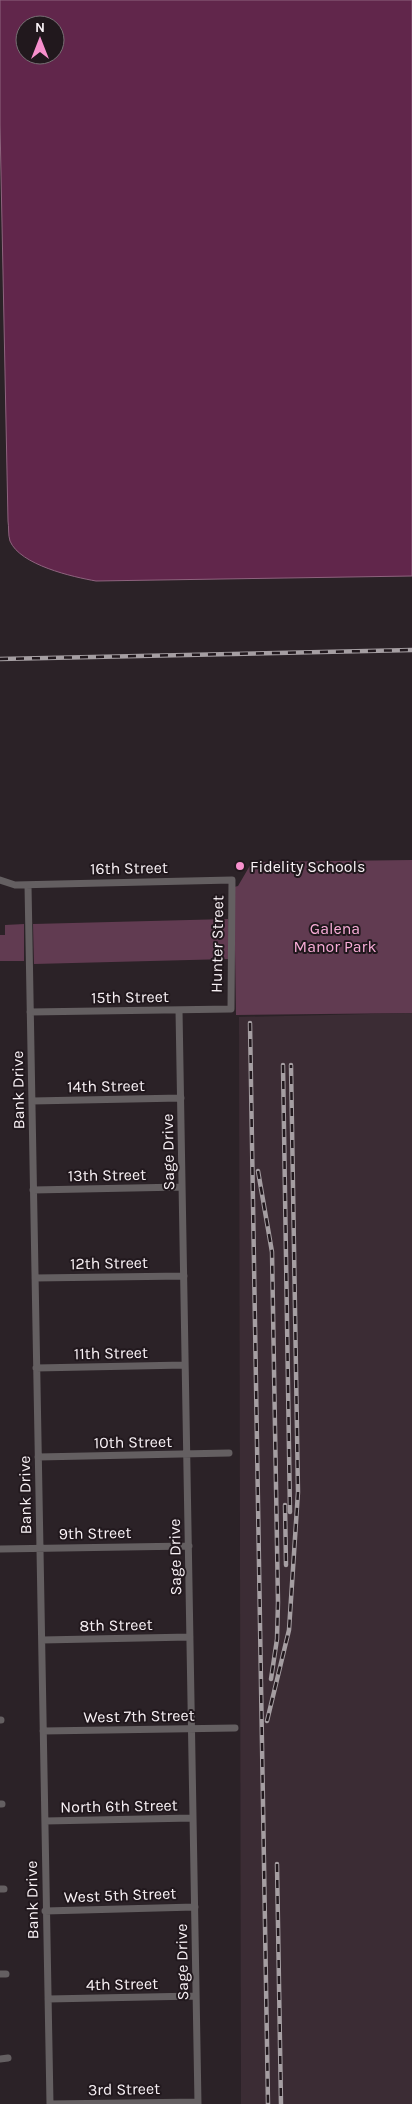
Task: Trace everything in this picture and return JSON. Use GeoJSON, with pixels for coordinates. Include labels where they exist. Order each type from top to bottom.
{"type":"FeatureCollection","features":[{"type":"Feature","properties":{"kind":"street","name":"16th Street"},"geometry":{"type":"LineString","coordinates":[[0,880],[15,885],[232,880]]}},
{"type":"Feature","properties":{"kind":"street","name":"Hunter Street"},"geometry":{"type":"LineString","coordinates":[[231,1009],[232,880]]}},
{"type":"Feature","properties":{"kind":"street","name":"Bank Drive"},"geometry":{"type":"LineString","coordinates":[[28,885],[45,1911],[50,2104]]}},
{"type":"Feature","properties":{"kind":"street","name":"15th Street"},"geometry":{"type":"LineString","coordinates":[[30,1012],[231,1009]]}},
{"type":"Feature","properties":{"kind":"street","name":"Sage Drive"},"geometry":{"type":"LineString","coordinates":[[179,1010],[198,2103]]}},
{"type":"Feature","properties":{"kind":"street","name":"14th Street"},"geometry":{"type":"LineString","coordinates":[[32,1101],[181,1098]]}},
{"type":"Feature","properties":{"kind":"street","name":"13th Street"},"geometry":{"type":"LineString","coordinates":[[33,1190],[182,1187]]}},
{"type":"Feature","properties":{"kind":"street","name":"12th Street"},"geometry":{"type":"LineString","coordinates":[[35,1278],[184,1276]]}},
{"type":"Feature","properties":{"kind":"street","name":"11th Street"},"geometry":{"type":"LineString","coordinates":[[36,1368],[185,1365]]}},
{"type":"Feature","properties":{"kind":"street","name":"10th Street"},"geometry":{"type":"LineString","coordinates":[[38,1457],[229,1453]]}},
{"type":"Feature","properties":{"kind":"street","name":"9th Street"},"geometry":{"type":"LineString","coordinates":[[1,1549],[189,1546]]}},
{"type":"Feature","properties":{"kind":"street","name":"8th Street"},"geometry":{"type":"LineString","coordinates":[[42,1640],[190,1638]]}},
{"type":"Feature","properties":{"kind":"street","name":"West 7th Street"},"geometry":{"type":"LineString","coordinates":[[43,1731],[235,1728]]}},
{"type":"Feature","properties":{"kind":"street","name":"North 6th Street"},"geometry":{"type":"LineString","coordinates":[[45,1821],[194,1818]]}},
{"type":"Feature","properties":{"kind":"street","name":"West 5th Street"},"geometry":{"type":"LineString","coordinates":[[45,1911],[195,1907]]}},
{"type":"Feature","properties":{"kind":"street","name":"4th Street"},"geometry":{"type":"LineString","coordinates":[[48,1999],[196,1996]]}},
{"type":"Feature","properties":{"kind":"street"},"geometry":{"type":"LineString","coordinates":[[0,2059],[8,2058]]}},
{"type":"Feature","properties":{"kind":"street","name":"3rd Street"},"geometry":{"type":"LineString","coordinates":[[50,2104],[198,2103]]}},
{"type":"Feature","properties":{"kind":"shaded area"},"geometry":{"type":"Polygon","coordinates":[[[0,0],[412,0],[412,576],[96,581],[48,569],[24,557],[10,541],[8,521],[0,124],[0,0]]]}},
{"type":"Feature","properties":{"kind":"shaded area"},"geometry":{"type":"Polygon","coordinates":[[[412,1013],[412,2104],[241,2104],[239,1017],[412,1013]]]}},
{"type":"Feature","properties":{"kind":"green space","name":"Galena Manor Park"},"geometry":{"type":"Polygon","coordinates":[[[412,860],[412,1013],[236,1015],[234,887],[238,886],[252,862],[412,860]]]}},
{"type":"Feature","properties":{"kind":"green space"},"geometry":{"type":"Polygon","coordinates":[[[228,919],[229,959],[34,964],[33,924],[228,919]]]}},
{"type":"Feature","properties":{"kind":"green space"},"geometry":{"type":"Polygon","coordinates":[[[24,924],[24,961],[0,961],[0,935],[5,935],[5,925],[24,924]]]}},
{"type":"Feature","properties":{"kind":"railway"},"geometry":{"type":"LineString","coordinates":[[0,659],[412,650]]}},
{"type":"Feature","properties":{"kind":"railway"},"geometry":{"type":"LineString","coordinates":[[250,1023],[268,2104]]}},
{"type":"Feature","properties":{"kind":"railway"},"geometry":{"type":"LineString","coordinates":[[283,1065],[290,1512]]}},
{"type":"Feature","properties":{"kind":"railway"},"geometry":{"type":"LineString","coordinates":[[267,1721],[289,1630],[298,1492],[291,1065]]}},
{"type":"Feature","properties":{"kind":"railway"},"geometry":{"type":"LineString","coordinates":[[258,1171],[272,1252],[278,1602],[277,1639],[271,1679]]}},
{"type":"Feature","properties":{"kind":"railway"},"geometry":{"type":"LineString","coordinates":[[285,1505],[286,1565]]}},
{"type":"Feature","properties":{"kind":"railway"},"geometry":{"type":"LineString","coordinates":[[277,1864],[281,2104]]}},
{"type":"Feature","properties":{"kind":"place","name":"Fidelity Schools"},"geometry":{"type":"Point","coordinates":[240,866]}}]}
